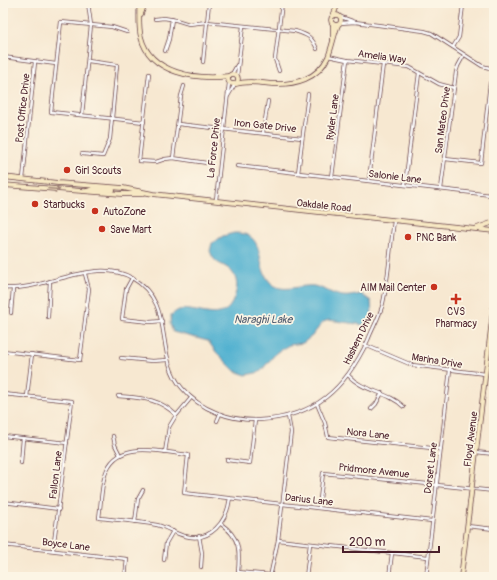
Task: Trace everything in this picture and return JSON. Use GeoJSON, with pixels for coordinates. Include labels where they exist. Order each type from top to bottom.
{"type":"FeatureCollection","features":[{"type":"Feature","properties":{"kind":"street"},"geometry":{"type":"LineString","coordinates":[[82,115],[91,25],[88,3]]}},
{"type":"Feature","properties":{"kind":"street"},"geometry":{"type":"LineString","coordinates":[[140,16],[145,3],[139,3],[139,29],[142,42],[148,53],[158,63],[168,69],[178,73],[216,78],[232,84],[250,82],[280,84],[298,82],[318,71],[328,56],[339,24],[340,17],[338,3]]}},
{"type":"Feature","properties":{"kind":"street"},"geometry":{"type":"LineString","coordinates":[[203,62],[209,3]]}},
{"type":"Feature","properties":{"kind":"street"},"geometry":{"type":"LineString","coordinates":[[279,71],[275,59],[282,3]]}},
{"type":"Feature","properties":{"kind":"street"},"geometry":{"type":"LineString","coordinates":[[333,41],[333,24],[331,19],[338,3]]}},
{"type":"Feature","properties":{"kind":"street"},"geometry":{"type":"LineString","coordinates":[[453,47],[459,37],[463,5],[458,3]]}},
{"type":"Feature","properties":{"kind":"street"},"geometry":{"type":"LineString","coordinates":[[333,16],[336,15],[356,22],[431,33],[482,66],[493,69],[494,58]]}},
{"type":"Feature","properties":{"kind":"street"},"geometry":{"type":"LineString","coordinates":[[155,19],[172,19],[189,24],[207,22],[295,31],[312,39],[317,49]]}},
{"type":"Feature","properties":{"kind":"street"},"geometry":{"type":"LineString","coordinates":[[165,51],[170,39],[172,19]]}},
{"type":"Feature","properties":{"kind":"street"},"geometry":{"type":"LineString","coordinates":[[127,32],[112,27],[61,22],[51,112],[144,122]]}},
{"type":"Feature","properties":{"kind":"street"},"geometry":{"type":"LineString","coordinates":[[333,24],[356,22]]}},
{"type":"Feature","properties":{"kind":"street","name":"La Force Drive"},"geometry":{"type":"LineString","coordinates":[[227,98],[238,80],[238,63],[243,26]]}},
{"type":"Feature","properties":{"kind":"street","name":"San Mateo Drive"},"geometry":{"type":"LineString","coordinates":[[441,189],[454,88],[458,66],[464,55]]}},
{"type":"Feature","properties":{"kind":"street","name":"Amelia Way"},"geometry":{"type":"LineString","coordinates":[[328,56],[347,60],[409,67],[439,84],[454,88]]}},
{"type":"Feature","properties":{"kind":"street"},"geometry":{"type":"LineString","coordinates":[[3,57],[56,64]]}},
{"type":"Feature","properties":{"kind":"street","name":"Ryder Lane"},"geometry":{"type":"LineString","coordinates":[[332,177],[347,60]]}},
{"type":"Feature","properties":{"kind":"street"},"geometry":{"type":"LineString","coordinates":[[82,154],[103,156],[110,140],[117,65],[88,61]]}},
{"type":"Feature","properties":{"kind":"street","name":"Post Office Drive"},"geometry":{"type":"LineString","coordinates":[[23,179],[35,62]]}},
{"type":"Feature","properties":{"kind":"street","name":"La Force Drive"},"geometry":{"type":"LineString","coordinates":[[216,201],[228,82],[230,75],[238,63]]}},
{"type":"Feature","properties":{"kind":"street"},"geometry":{"type":"LineString","coordinates":[[369,180],[383,64]]}},
{"type":"Feature","properties":{"kind":"street"},"geometry":{"type":"LineString","coordinates":[[405,185],[419,73]]}},
{"type":"Feature","properties":{"kind":"street"},"geometry":{"type":"LineString","coordinates":[[150,74],[139,161],[156,162],[173,158],[207,163]]}},
{"type":"Feature","properties":{"kind":"street"},"geometry":{"type":"LineString","coordinates":[[216,78],[230,75],[237,76],[250,82]]}},
{"type":"Feature","properties":{"kind":"street"},"geometry":{"type":"LineString","coordinates":[[445,159],[480,163],[490,82]]}},
{"type":"Feature","properties":{"kind":"street"},"geometry":{"type":"LineString","coordinates":[[173,158],[181,96],[184,86]]}},
{"type":"Feature","properties":{"kind":"street"},"geometry":{"type":"LineString","coordinates":[[298,173],[308,94]]}},
{"type":"Feature","properties":{"kind":"street"},"geometry":{"type":"LineString","coordinates":[[263,133],[268,101]]}},
{"type":"Feature","properties":{"kind":"street","name":"Iron Gate Drive"},"geometry":{"type":"LineString","coordinates":[[178,124],[302,138]]}},
{"type":"Feature","properties":{"kind":"street","name":"Salonie Lane"},"geometry":{"type":"LineString","coordinates":[[237,166],[491,195]]}},
{"type":"Feature","properties":{"kind":"street","name":"Oakdale Road"},"geometry":{"type":"LineString","coordinates":[[3,177],[123,188],[153,194],[494,231]]}},
{"type":"Feature","properties":{"kind":"street","name":"Oakdale Road"},"geometry":{"type":"LineString","coordinates":[[3,185],[122,194],[153,194]]}},
{"type":"Feature","properties":{"kind":"street"},"geometry":{"type":"LineString","coordinates":[[87,191],[90,189],[111,190],[123,188]]}},
{"type":"Feature","properties":{"kind":"street","name":"Hashem Drive"},"geometry":{"type":"LineString","coordinates":[[3,288],[13,289],[96,271],[108,271],[123,274],[132,278],[142,285],[150,294],[159,310],[168,360],[176,380],[190,398],[205,408],[220,414],[255,420],[273,419],[302,411],[325,399],[348,375],[356,364],[376,322],[383,303],[394,221]]}},
{"type":"Feature","properties":{"kind":"street"},"geometry":{"type":"LineString","coordinates":[[476,228],[494,222]]}},
{"type":"Feature","properties":{"kind":"street"},"geometry":{"type":"LineString","coordinates":[[3,351],[80,360],[88,289],[85,274]]}},
{"type":"Feature","properties":{"kind":"street"},"geometry":{"type":"LineString","coordinates":[[132,278],[126,289],[122,319],[150,322],[162,321]]}},
{"type":"Feature","properties":{"kind":"street"},"geometry":{"type":"LineString","coordinates":[[48,317],[50,281]]}},
{"type":"Feature","properties":{"kind":"street"},"geometry":{"type":"LineString","coordinates":[[11,313],[13,289]]}},
{"type":"Feature","properties":{"kind":"street","name":"Floyd Avenue"},"geometry":{"type":"LineString","coordinates":[[461,577],[494,303]]}},
{"type":"Feature","properties":{"kind":"street","name":"Marina Drive"},"geometry":{"type":"LineString","coordinates":[[365,345],[412,365],[485,374]]}},
{"type":"Feature","properties":{"kind":"street"},"geometry":{"type":"LineString","coordinates":[[3,394],[27,397],[32,354]]}},
{"type":"Feature","properties":{"kind":"street"},"geometry":{"type":"LineString","coordinates":[[121,358],[152,362],[168,360]]}},
{"type":"Feature","properties":{"kind":"street","name":"Dorset Lane"},"geometry":{"type":"LineString","coordinates":[[426,577],[451,361]]}},
{"type":"Feature","properties":{"kind":"street"},"geometry":{"type":"LineString","coordinates":[[348,375],[357,383],[397,400],[404,408]]}},
{"type":"Feature","properties":{"kind":"street"},"geometry":{"type":"LineString","coordinates":[[371,409],[376,404],[382,393]]}},
{"type":"Feature","properties":{"kind":"street"},"geometry":{"type":"LineString","coordinates":[[118,396],[146,399],[157,402],[166,406],[176,415]]}},
{"type":"Feature","properties":{"kind":"street","name":"Fallon Lane"},"geometry":{"type":"LineString","coordinates":[[27,397],[72,401],[53,550]]}},
{"type":"Feature","properties":{"kind":"street"},"geometry":{"type":"LineString","coordinates":[[190,398],[169,426],[165,452],[136,450],[120,455],[109,466],[105,476],[99,518],[161,526],[184,536],[199,536],[213,531],[221,524],[227,513],[230,498]]}},
{"type":"Feature","properties":{"kind":"street","name":"Nora Lane"},"geometry":{"type":"LineString","coordinates":[[317,404],[325,423],[328,436],[441,449]]}},
{"type":"Feature","properties":{"kind":"street"},"geometry":{"type":"LineString","coordinates":[[217,421],[220,414]]}},
{"type":"Feature","properties":{"kind":"street"},"geometry":{"type":"LineString","coordinates":[[221,524],[233,535],[238,545],[238,572],[270,576],[278,540],[287,468],[291,432],[288,416]]}},
{"type":"Feature","properties":{"kind":"street"},"geometry":{"type":"LineString","coordinates":[[227,460],[250,463],[255,420]]}},
{"type":"Feature","properties":{"kind":"street"},"geometry":{"type":"LineString","coordinates":[[3,436],[67,443]]}},
{"type":"Feature","properties":{"kind":"street"},"geometry":{"type":"LineString","coordinates":[[113,436],[114,446],[120,455]]}},
{"type":"Feature","properties":{"kind":"street"},"geometry":{"type":"LineString","coordinates":[[21,463],[24,438]]}},
{"type":"Feature","properties":{"kind":"street","name":"Darius Lane"},"geometry":{"type":"LineString","coordinates":[[165,452],[188,455],[184,493],[432,521]]}},
{"type":"Feature","properties":{"kind":"street"},"geometry":{"type":"LineString","coordinates":[[476,452],[494,454]]}},
{"type":"Feature","properties":{"kind":"street","name":"Pridmore Avenue"},"geometry":{"type":"LineString","coordinates":[[319,508],[323,473],[494,491]]}},
{"type":"Feature","properties":{"kind":"street"},"geometry":{"type":"LineString","coordinates":[[135,522],[138,499],[143,490]]}},
{"type":"Feature","properties":{"kind":"street"},"geometry":{"type":"LineString","coordinates":[[3,502],[58,508]]}},
{"type":"Feature","properties":{"kind":"street"},"geometry":{"type":"LineString","coordinates":[[467,526],[494,529]]}},
{"type":"Feature","properties":{"kind":"street"},"geometry":{"type":"LineString","coordinates":[[164,560],[166,543],[173,530]]}},
{"type":"Feature","properties":{"kind":"street"},"geometry":{"type":"LineString","coordinates":[[199,536],[202,553],[201,567]]}},
{"type":"Feature","properties":{"kind":"street"},"geometry":{"type":"LineString","coordinates":[[278,540],[428,557]]}},
{"type":"Feature","properties":{"kind":"street"},"geometry":{"type":"LineString","coordinates":[[306,577],[310,544]]}},
{"type":"Feature","properties":{"kind":"street","name":"Boyce Lane"},"geometry":{"type":"LineString","coordinates":[[3,545],[127,559],[125,577]]}},
{"type":"Feature","properties":{"kind":"street"},"geometry":{"type":"LineString","coordinates":[[389,577],[392,553]]}},
{"type":"Feature","properties":{"kind":"water","name":"Naraghi Lake"},"geometry":{"type":"Polygon","coordinates":[[[234,233],[245,234],[252,238],[259,251],[265,275],[275,286],[280,288],[291,288],[314,286],[339,295],[352,296],[361,294],[371,301],[372,315],[364,325],[329,320],[323,322],[312,336],[303,343],[289,345],[277,352],[260,372],[246,375],[235,371],[216,352],[208,341],[173,332],[170,324],[171,315],[179,310],[217,313],[224,312],[229,307],[234,298],[237,282],[233,273],[216,261],[210,251],[212,243],[223,236],[234,233]]]}},
{"type":"Feature","properties":{"kind":"place","name":"Girl Scouts"},"geometry":{"type":"Point","coordinates":[67,170]}},
{"type":"Feature","properties":{"kind":"place","name":"Starbucks"},"geometry":{"type":"Point","coordinates":[35,204]}},
{"type":"Feature","properties":{"kind":"place","name":"AutoZone"},"geometry":{"type":"Point","coordinates":[95,211]}},
{"type":"Feature","properties":{"kind":"place","name":"Save Mart"},"geometry":{"type":"Point","coordinates":[102,229]}},
{"type":"Feature","properties":{"kind":"place","name":"PNC Bank"},"geometry":{"type":"Point","coordinates":[408,237]}},
{"type":"Feature","properties":{"kind":"place","name":"AIM Mail Center"},"geometry":{"type":"Point","coordinates":[434,287]}},
{"type":"Feature","properties":{"kind":"place","name":"CVS Pharmacy"},"geometry":{"type":"Point","coordinates":[456,299]}}]}
